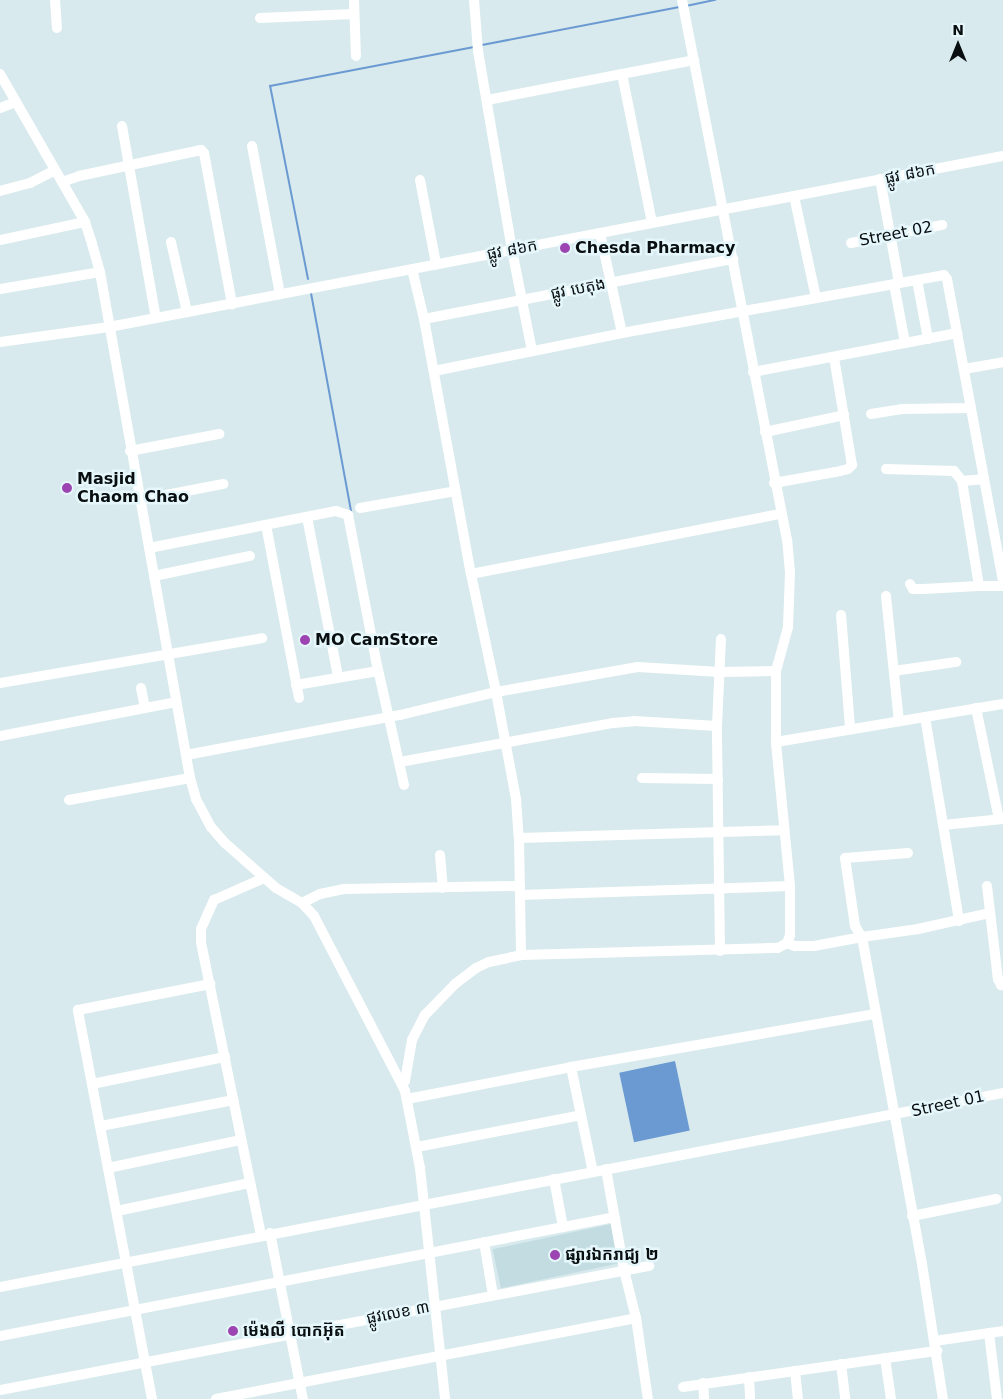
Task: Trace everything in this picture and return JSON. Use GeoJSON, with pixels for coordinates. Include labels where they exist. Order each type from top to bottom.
{"type":"FeatureCollection","features":[{"type":"Feature","properties":{"kind":"street"},"geometry":{"type":"LineString","coordinates":[[55,0],[57,28]]}},
{"type":"Feature","properties":{"kind":"street"},"geometry":{"type":"LineString","coordinates":[[354,0],[356,56]]}},
{"type":"Feature","properties":{"kind":"street"},"geometry":{"type":"LineString","coordinates":[[474,0],[478,51],[512,250],[532,351]]}},
{"type":"Feature","properties":{"kind":"street"},"geometry":{"type":"LineString","coordinates":[[402,1084],[405,1081],[408,1053],[416,1029],[435,1003],[476,968],[501,958],[521,955],[778,948],[787,943],[792,924],[776,742],[776,671],[788,627],[790,572],[787,540],[774,483],[733,259],[721,210],[684,3]]}},
{"type":"Feature","properties":{"kind":"street"},"geometry":{"type":"LineString","coordinates":[[260,18],[354,14]]}},
{"type":"Feature","properties":{"kind":"street"},"geometry":{"type":"LineString","coordinates":[[487,100],[694,60]]}},
{"type":"Feature","properties":{"kind":"street"},"geometry":{"type":"LineString","coordinates":[[0,74],[85,222],[100,272],[130,451],[190,778],[196,799],[211,827],[225,843],[264,878],[302,903],[314,916],[402,1084],[417,1147],[445,1399]]}},
{"type":"Feature","properties":{"kind":"street"},"geometry":{"type":"LineString","coordinates":[[622,74],[652,223]]}},
{"type":"Feature","properties":{"kind":"street"},"geometry":{"type":"LineString","coordinates":[[0,108],[16,102]]}},
{"type":"Feature","properties":{"kind":"street"},"geometry":{"type":"LineString","coordinates":[[122,126],[156,318]]}},
{"type":"Feature","properties":{"kind":"street"},"geometry":{"type":"LineString","coordinates":[[252,146],[280,294]]}},
{"type":"Feature","properties":{"kind":"street"},"geometry":{"type":"LineString","coordinates":[[62,182],[193,150],[200,150],[204,153],[232,304]]}},
{"type":"Feature","properties":{"kind":"street","name":"ផ្លូវ ៨៦ក"},"geometry":{"type":"LineString","coordinates":[[0,342],[109,327],[1003,156]]}},
{"type":"Feature","properties":{"kind":"street"},"geometry":{"type":"LineString","coordinates":[[0,191],[30,183],[55,170]]}},
{"type":"Feature","properties":{"kind":"street"},"geometry":{"type":"LineString","coordinates":[[420,180],[436,264]]}},
{"type":"Feature","properties":{"kind":"street"},"geometry":{"type":"LineString","coordinates":[[880,180],[905,343]]}},
{"type":"Feature","properties":{"kind":"street"},"geometry":{"type":"LineString","coordinates":[[794,196],[816,298]]}},
{"type":"Feature","properties":{"kind":"street"},"geometry":{"type":"LineString","coordinates":[[0,240],[85,222]]}},
{"type":"Feature","properties":{"kind":"street","name":"Street 02"},"geometry":{"type":"LineString","coordinates":[[850,243],[942,225]]}},
{"type":"Feature","properties":{"kind":"street"},"geometry":{"type":"LineString","coordinates":[[600,233],[622,333]]}},
{"type":"Feature","properties":{"kind":"street"},"geometry":{"type":"LineString","coordinates":[[171,242],[187,312]]}},
{"type":"Feature","properties":{"kind":"street","name":"ផ្លូវ បេតុង"},"geometry":{"type":"LineString","coordinates":[[424,319],[733,259]]}},
{"type":"Feature","properties":{"kind":"street"},"geometry":{"type":"LineString","coordinates":[[412,269],[424,319],[471,574],[516,799],[519,838],[521,955]]}},
{"type":"Feature","properties":{"kind":"street"},"geometry":{"type":"LineString","coordinates":[[0,289],[100,272]]}},
{"type":"Feature","properties":{"kind":"street"},"geometry":{"type":"LineString","coordinates":[[434,371],[622,333],[944,275],[947,279],[1002,573]]}},
{"type":"Feature","properties":{"kind":"street"},"geometry":{"type":"LineString","coordinates":[[917,280],[928,339]]}},
{"type":"Feature","properties":{"kind":"street"},"geometry":{"type":"LineString","coordinates":[[753,372],[957,333]]}},
{"type":"Feature","properties":{"kind":"street"},"geometry":{"type":"LineString","coordinates":[[774,483],[848,469],[852,461],[834,358]]}},
{"type":"Feature","properties":{"kind":"street"},"geometry":{"type":"LineString","coordinates":[[964,369],[1003,362]]}},
{"type":"Feature","properties":{"kind":"street"},"geometry":{"type":"LineString","coordinates":[[871,414],[902,409],[971,408]]}},
{"type":"Feature","properties":{"kind":"street"},"geometry":{"type":"LineString","coordinates":[[765,432],[844,415]]}},
{"type":"Feature","properties":{"kind":"street"},"geometry":{"type":"LineString","coordinates":[[130,451],[219,434]]}},
{"type":"Feature","properties":{"kind":"street"},"geometry":{"type":"LineString","coordinates":[[886,469],[954,471],[962,481],[979,586]]}},
{"type":"Feature","properties":{"kind":"street"},"geometry":{"type":"LineString","coordinates":[[962,481],[983,479]]}},
{"type":"Feature","properties":{"kind":"street"},"geometry":{"type":"LineString","coordinates":[[140,500],[223,484]]}},
{"type":"Feature","properties":{"kind":"street"},"geometry":{"type":"LineString","coordinates":[[360,508],[456,491]]}},
{"type":"Feature","properties":{"kind":"street"},"geometry":{"type":"LineString","coordinates":[[149,548],[336,511],[345,513],[350,518],[378,671],[404,785]]}},
{"type":"Feature","properties":{"kind":"street"},"geometry":{"type":"LineString","coordinates":[[471,574],[780,514]]}},
{"type":"Feature","properties":{"kind":"street"},"geometry":{"type":"LineString","coordinates":[[307,517],[338,677]]}},
{"type":"Feature","properties":{"kind":"street"},"geometry":{"type":"LineString","coordinates":[[266,525],[299,698]]}},
{"type":"Feature","properties":{"kind":"street"},"geometry":{"type":"LineString","coordinates":[[154,576],[250,556]]}},
{"type":"Feature","properties":{"kind":"street"},"geometry":{"type":"LineString","coordinates":[[910,584],[913,589],[1003,586]]}},
{"type":"Feature","properties":{"kind":"street"},"geometry":{"type":"LineString","coordinates":[[886,596],[899,721]]}},
{"type":"Feature","properties":{"kind":"street"},"geometry":{"type":"LineString","coordinates":[[841,615],[850,728]]}},
{"type":"Feature","properties":{"kind":"street"},"geometry":{"type":"LineString","coordinates":[[0,683],[262,638]]}},
{"type":"Feature","properties":{"kind":"street"},"geometry":{"type":"LineString","coordinates":[[720,951],[717,726],[721,639]]}},
{"type":"Feature","properties":{"kind":"street"},"geometry":{"type":"LineString","coordinates":[[894,671],[956,662]]}},
{"type":"Feature","properties":{"kind":"street"},"geometry":{"type":"LineString","coordinates":[[186,754],[389,717],[496,692],[638,668],[720,672],[776,671]]}},
{"type":"Feature","properties":{"kind":"street"},"geometry":{"type":"LineString","coordinates":[[296,685],[378,671]]}},
{"type":"Feature","properties":{"kind":"street"},"geometry":{"type":"LineString","coordinates":[[142,688],[145,708]]}},
{"type":"Feature","properties":{"kind":"street"},"geometry":{"type":"LineString","coordinates":[[0,736],[176,702]]}},
{"type":"Feature","properties":{"kind":"street"},"geometry":{"type":"LineString","coordinates":[[776,742],[850,728],[1003,704]]}},
{"type":"Feature","properties":{"kind":"street"},"geometry":{"type":"LineString","coordinates":[[943,825],[1001,819],[976,708]]}},
{"type":"Feature","properties":{"kind":"street"},"geometry":{"type":"LineString","coordinates":[[924,717],[959,920]]}},
{"type":"Feature","properties":{"kind":"street"},"geometry":{"type":"LineString","coordinates":[[400,762],[634,721],[717,726]]}},
{"type":"Feature","properties":{"kind":"street"},"geometry":{"type":"LineString","coordinates":[[69,800],[190,778]]}},
{"type":"Feature","properties":{"kind":"street"},"geometry":{"type":"LineString","coordinates":[[642,778],[718,779]]}},
{"type":"Feature","properties":{"kind":"street"},"geometry":{"type":"LineString","coordinates":[[519,838],[784,830]]}},
{"type":"Feature","properties":{"kind":"street"},"geometry":{"type":"LineString","coordinates":[[908,853],[846,858],[855,926],[862,937],[936,1346],[942,1399]]}},
{"type":"Feature","properties":{"kind":"street"},"geometry":{"type":"LineString","coordinates":[[440,855],[443,888]]}},
{"type":"Feature","properties":{"kind":"street"},"geometry":{"type":"LineString","coordinates":[[264,878],[214,900],[201,930],[250,1183],[280,1282],[303,1399]]}},
{"type":"Feature","properties":{"kind":"street"},"geometry":{"type":"LineString","coordinates":[[302,903],[320,894],[344,890],[443,888],[520,890],[790,886]]}},
{"type":"Feature","properties":{"kind":"street"},"geometry":{"type":"LineString","coordinates":[[987,886],[1002,985]]}},
{"type":"Feature","properties":{"kind":"street"},"geometry":{"type":"LineString","coordinates":[[787,943],[794,946],[814,946],[990,913]]}},
{"type":"Feature","properties":{"kind":"street"},"geometry":{"type":"LineString","coordinates":[[152,1399],[78,1010],[210,984]]}},
{"type":"Feature","properties":{"kind":"street"},"geometry":{"type":"LineString","coordinates":[[407,1099],[571,1066],[875,1014]]}},
{"type":"Feature","properties":{"kind":"street"},"geometry":{"type":"LineString","coordinates":[[92,1084],[225,1057]]}},
{"type":"Feature","properties":{"kind":"street"},"geometry":{"type":"LineString","coordinates":[[571,1066],[593,1172]]}},
{"type":"Feature","properties":{"kind":"street","name":"Street 01"},"geometry":{"type":"LineString","coordinates":[[0,1287],[126,1261],[1003,1093]]}},
{"type":"Feature","properties":{"kind":"street"},"geometry":{"type":"LineString","coordinates":[[100,1126],[233,1100]]}},
{"type":"Feature","properties":{"kind":"street"},"geometry":{"type":"LineString","coordinates":[[417,1147],[581,1115]]}},
{"type":"Feature","properties":{"kind":"street"},"geometry":{"type":"LineString","coordinates":[[108,1168],[241,1140]]}},
{"type":"Feature","properties":{"kind":"street"},"geometry":{"type":"LineString","coordinates":[[606,1169],[624,1270],[636,1318],[648,1399]]}},
{"type":"Feature","properties":{"kind":"street"},"geometry":{"type":"LineString","coordinates":[[554,1179],[564,1227]]}},
{"type":"Feature","properties":{"kind":"street"},"geometry":{"type":"LineString","coordinates":[[116,1211],[250,1183]]}},
{"type":"Feature","properties":{"kind":"street"},"geometry":{"type":"LineString","coordinates":[[912,1216],[997,1202]]}},
{"type":"Feature","properties":{"kind":"street"},"geometry":{"type":"LineString","coordinates":[[0,1336],[615,1217]]}},
{"type":"Feature","properties":{"kind":"street"},"geometry":{"type":"LineString","coordinates":[[484,1242],[493,1295]]}},
{"type":"Feature","properties":{"kind":"street","name":"ផ្លូវលេខ ៣"},"geometry":{"type":"LineString","coordinates":[[0,1390],[649,1266]]}},
{"type":"Feature","properties":{"kind":"street"},"geometry":{"type":"LineString","coordinates":[[216,1399],[636,1318]]}},
{"type":"Feature","properties":{"kind":"street"},"geometry":{"type":"LineString","coordinates":[[683,1387],[885,1358],[1003,1331]]}},
{"type":"Feature","properties":{"kind":"street"},"geometry":{"type":"LineString","coordinates":[[989,1333],[997,1399]]}},
{"type":"Feature","properties":{"kind":"street"},"geometry":{"type":"LineString","coordinates":[[885,1358],[890,1399]]}},
{"type":"Feature","properties":{"kind":"street"},"geometry":{"type":"LineString","coordinates":[[841,1364],[846,1399]]}},
{"type":"Feature","properties":{"kind":"street"},"geometry":{"type":"LineString","coordinates":[[795,1371],[798,1399]]}},
{"type":"Feature","properties":{"kind":"street"},"geometry":{"type":"LineString","coordinates":[[749,1377],[750,1399]]}},
{"type":"Feature","properties":{"kind":"street"},"geometry":{"type":"LineString","coordinates":[[703,1383],[704,1399]]}},
{"type":"Feature","properties":{"kind":"shaded area","name":"ផ្សារឯករាជ្យ ២"},"geometry":{"type":"Polygon","coordinates":[[[611,1224],[619,1263],[501,1288],[493,1249],[611,1224]]]}},
{"type":"Feature","properties":{"kind":"water"},"geometry":{"type":"Polygon","coordinates":[[[675,1061],[690,1130],[634,1142],[619,1073],[675,1061]]]}},
{"type":"Feature","properties":{"kind":"waterway"},"geometry":{"type":"LineString","coordinates":[[686,6],[715,0]]}},
{"type":"Feature","properties":{"kind":"waterway"},"geometry":{"type":"LineString","coordinates":[[482,45],[679,7]]}},
{"type":"Feature","properties":{"kind":"waterway"},"geometry":{"type":"LineString","coordinates":[[308,279],[270,86],[475,47]]}},
{"type":"Feature","properties":{"kind":"waterway"},"geometry":{"type":"LineString","coordinates":[[311,293],[351,512]]}},
{"type":"Feature","properties":{"kind":"place","name":"Chesda Pharmacy"},"geometry":{"type":"Point","coordinates":[565,248]}},
{"type":"Feature","properties":{"kind":"place","name":"Masjid Chaom Chao"},"geometry":{"type":"Point","coordinates":[67,488]}},
{"type":"Feature","properties":{"kind":"place","name":"MO CamStore"},"geometry":{"type":"Point","coordinates":[305,640]}},
{"type":"Feature","properties":{"kind":"place","name":"ផ្សារឯករាជ្យ ២"},"geometry":{"type":"Point","coordinates":[555,1255]}},
{"type":"Feature","properties":{"kind":"place","name":"ម៉េងលី បោកអ៊ុត"},"geometry":{"type":"Point","coordinates":[233,1331]}}]}
